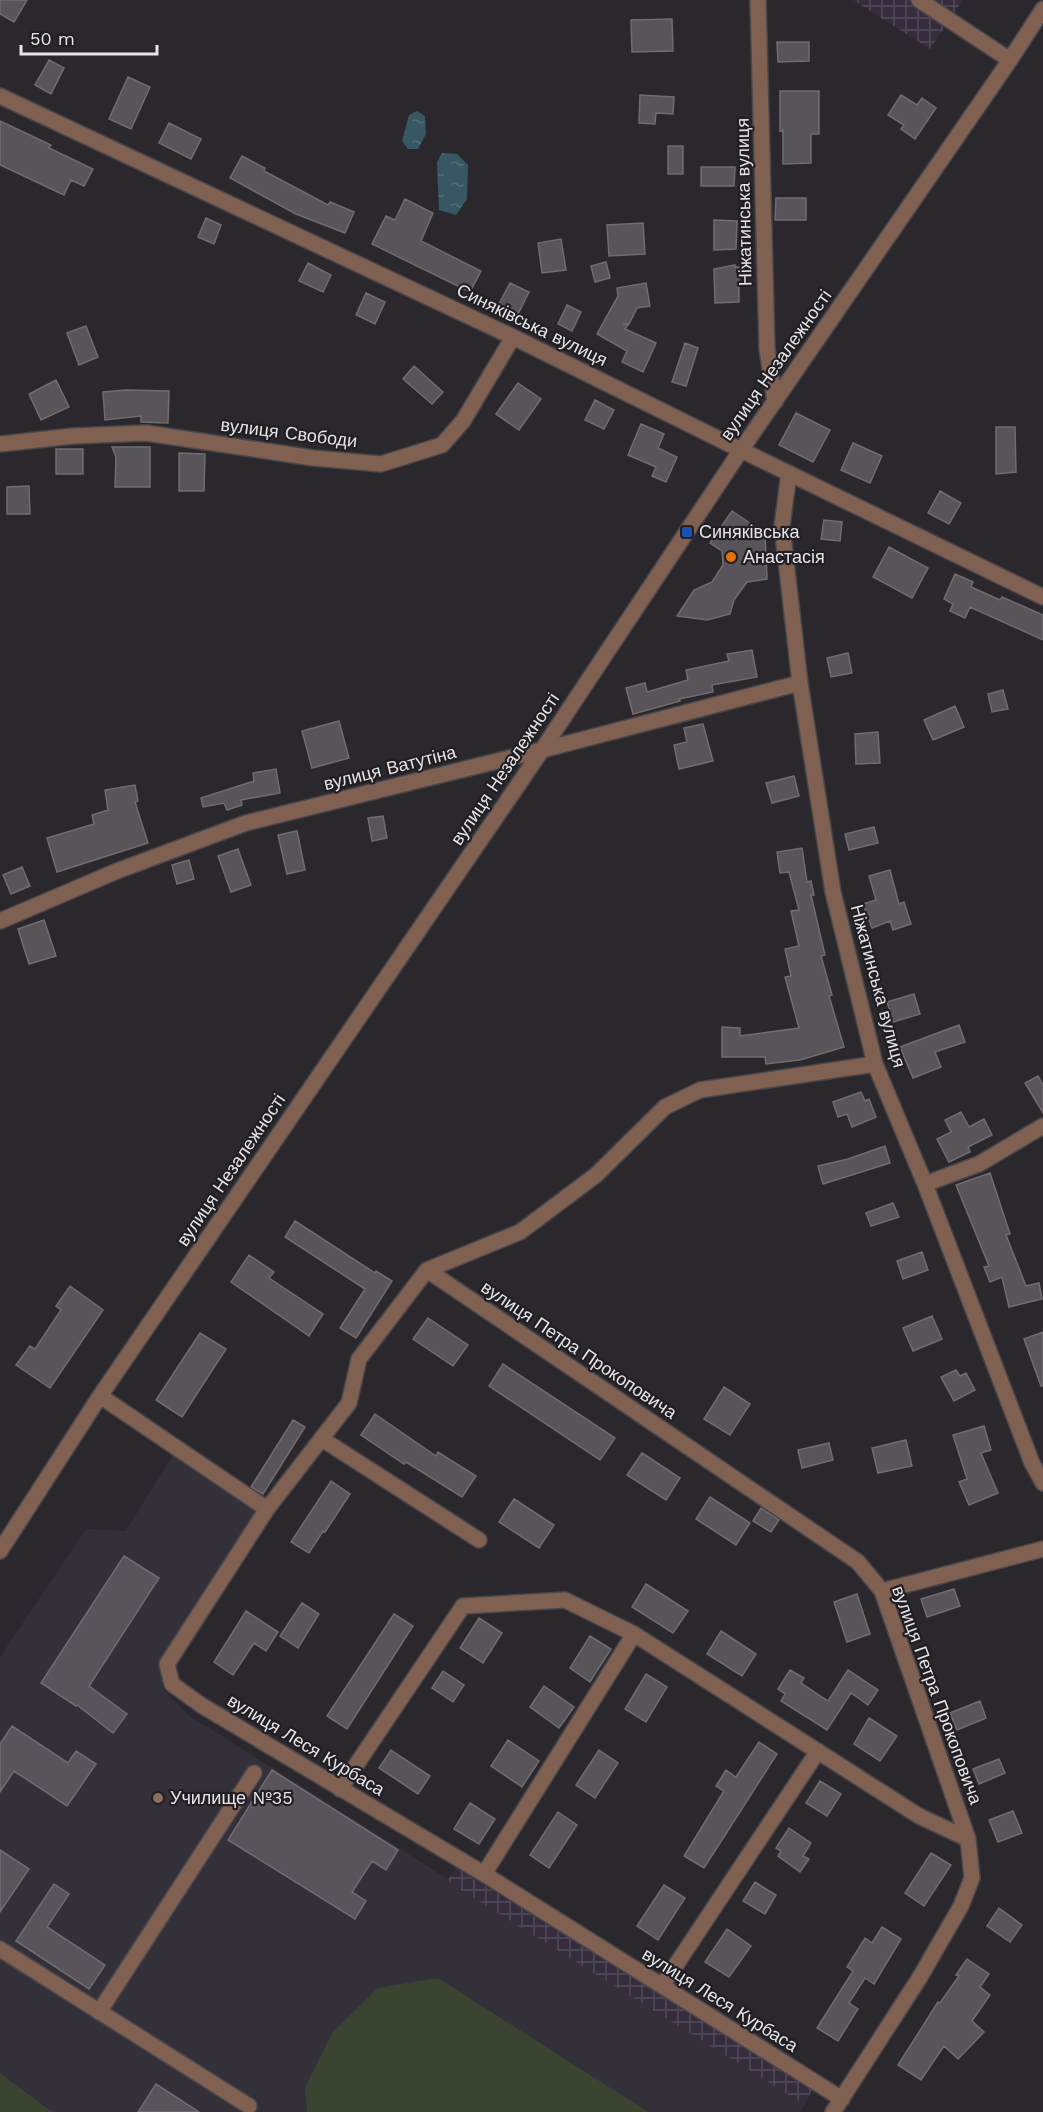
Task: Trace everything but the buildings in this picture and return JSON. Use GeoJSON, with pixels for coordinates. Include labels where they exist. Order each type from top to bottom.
{"type":"FeatureCollection","features":[{"type":"Feature","properties":{"kind":"street","name":"Ніжатинська вулиця"},"geometry":{"type":"LineString","coordinates":[[758,0],[767,349],[775,402]]}},
{"type":"Feature","properties":{"kind":"street"},"geometry":{"type":"LineString","coordinates":[[919,0],[1010,60]]}},
{"type":"Feature","properties":{"kind":"street","name":"вулиця Незалежності"},"geometry":{"type":"LineString","coordinates":[[0,1551],[100,1396],[542,750],[741,450],[1043,9]]}},
{"type":"Feature","properties":{"kind":"street","name":"Синяківська вулиця"},"geometry":{"type":"LineString","coordinates":[[0,96],[513,337],[1043,597]]}},
{"type":"Feature","properties":{"kind":"street","name":"вулиця Свободи"},"geometry":{"type":"LineString","coordinates":[[0,444],[73,436],[146,433],[313,458],[381,464],[442,445],[463,421],[513,337]]}},
{"type":"Feature","properties":{"kind":"street","name":"Ніжатинська вулиця"},"geometry":{"type":"LineString","coordinates":[[789,473],[782,526],[800,683],[833,892],[875,1064],[925,1184],[1032,1463],[1043,1483]]}},
{"type":"Feature","properties":{"kind":"street","name":"вулиця Ватутіна"},"geometry":{"type":"LineString","coordinates":[[0,921],[117,871],[246,823],[800,683]]}},
{"type":"Feature","properties":{"kind":"street"},"geometry":{"type":"LineString","coordinates":[[427,1270],[520,1232],[596,1175],[665,1107],[700,1090],[875,1064]]}},
{"type":"Feature","properties":{"kind":"street"},"geometry":{"type":"LineString","coordinates":[[925,1184],[979,1164],[1043,1126]]}},
{"type":"Feature","properties":{"kind":"street","name":"вулиця Леся Курбаса"},"geometry":{"type":"LineString","coordinates":[[427,1270],[359,1359],[349,1402],[267,1509],[167,1664],[172,1684],[201,1705],[484,1874],[662,1986],[837,2106]]}},
{"type":"Feature","properties":{"kind":"street","name":"вулиця Петра Прокоповича"},"geometry":{"type":"LineString","coordinates":[[427,1270],[858,1562],[882,1591],[968,1839],[972,1878],[961,1906],[920,1977],[837,2106]]}},
{"type":"Feature","properties":{"kind":"street"},"geometry":{"type":"LineString","coordinates":[[100,1396],[267,1509]]}},
{"type":"Feature","properties":{"kind":"street"},"geometry":{"type":"LineString","coordinates":[[322,1439],[478,1540]]}},
{"type":"Feature","properties":{"kind":"street"},"geometry":{"type":"LineString","coordinates":[[882,1591],[1043,1549]]}},
{"type":"Feature","properties":{"kind":"street"},"geometry":{"type":"LineString","coordinates":[[340,1789],[463,1606],[565,1600],[634,1634],[919,1816],[968,1839]]}},
{"type":"Feature","properties":{"kind":"street"},"geometry":{"type":"LineString","coordinates":[[484,1874],[634,1634]]}},
{"type":"Feature","properties":{"kind":"street"},"geometry":{"type":"LineString","coordinates":[[662,1986],[818,1751]]}},
{"type":"Feature","properties":{"kind":"street"},"geometry":{"type":"LineString","coordinates":[[99,2012],[254,1773]]}},
{"type":"Feature","properties":{"kind":"street"},"geometry":{"type":"LineString","coordinates":[[0,1949],[249,2106]]}},
{"type":"Feature","properties":{"kind":"shaded area"},"geometry":{"type":"Polygon","coordinates":[[[853,0],[963,0],[930,49],[853,0]]]}},
{"type":"Feature","properties":{"kind":"shaded area","name":"Училище №35"},"geometry":{"type":"Polygon","coordinates":[[[174,1453],[260,1511],[162,1663],[162,1688],[187,1714],[805,2105],[800,2112],[54,2112],[0,2073],[0,1657],[86,1529],[126,1531],[174,1453]]]}},
{"type":"Feature","properties":{"kind":"shaded area"},"geometry":{"type":"Polygon","coordinates":[[[456,1868],[813,2088],[805,2105],[447,1881],[456,1868]]]}},
{"type":"Feature","properties":{"kind":"green space"},"geometry":{"type":"Polygon","coordinates":[[[438,1978],[648,2112],[307,2112],[305,2088],[333,2032],[378,1988],[438,1978]]]}},
{"type":"Feature","properties":{"kind":"green space"},"geometry":{"type":"Polygon","coordinates":[[[0,2073],[46,2107],[54,2112],[0,2112],[0,2073]]]}},
{"type":"Feature","properties":{"kind":"water"},"geometry":{"type":"Polygon","coordinates":[[[417,111],[425,116],[426,134],[418,149],[408,149],[402,141],[409,115],[417,111]]]}},
{"type":"Feature","properties":{"kind":"water"},"geometry":{"type":"Polygon","coordinates":[[[442,153],[457,154],[468,165],[467,199],[456,215],[439,210],[437,162],[442,153]]]}},
{"type":"Feature","properties":{"kind":"place","name":"Синяківська"},"geometry":{"type":"Point","coordinates":[687,532]}},
{"type":"Feature","properties":{"kind":"place","name":"Анастасія"},"geometry":{"type":"Point","coordinates":[731,557]}},
{"type":"Feature","properties":{"kind":"place","name":"Училище №35"},"geometry":{"type":"Point","coordinates":[158,1798]}}]}
